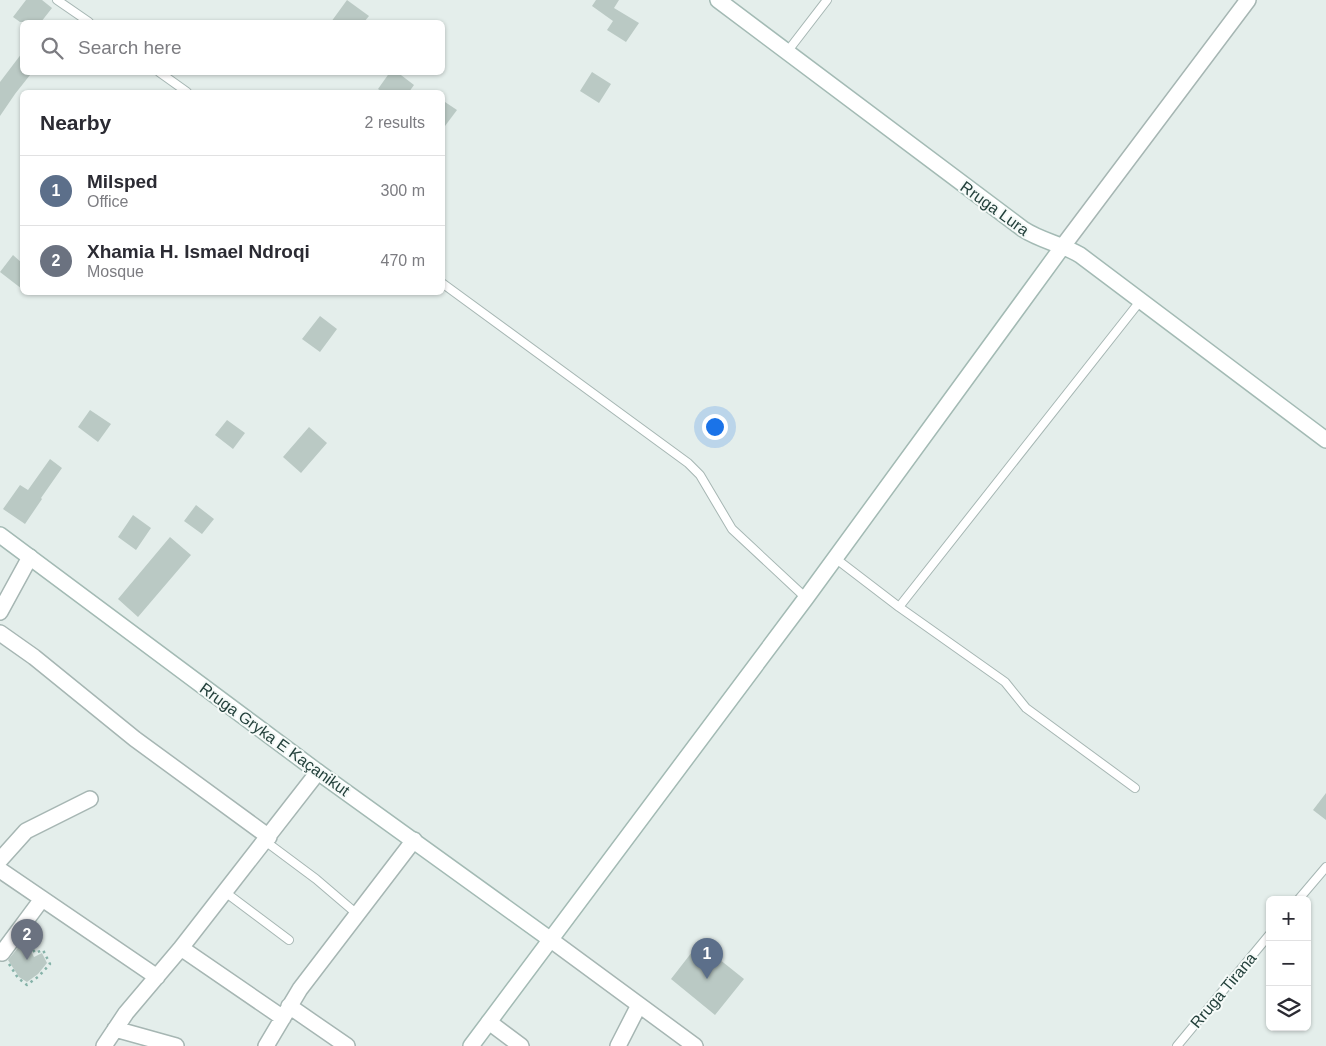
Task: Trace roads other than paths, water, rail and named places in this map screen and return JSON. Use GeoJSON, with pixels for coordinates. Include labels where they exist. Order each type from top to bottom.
{"type":"FeatureCollection","features":[{"type":"Feature","properties":{"kind":"street","name":"Rruga Lura"},"geometry":{"type":"LineString","coordinates":[[718,0],[1022,229],[1033,236],[1063,246],[1080,255],[1326,440]]}},
{"type":"Feature","properties":{"kind":"street"},"geometry":{"type":"LineString","coordinates":[[471,1046],[806,598],[1063,246],[1248,0]]}},
{"type":"Feature","properties":{"kind":"street","name":"Rruga Gryka E Kaçanikut"},"geometry":{"type":"LineString","coordinates":[[0,535],[318,772],[695,1046]]}},
{"type":"Feature","properties":{"kind":"street"},"geometry":{"type":"LineString","coordinates":[[0,612],[30,557]]}},
{"type":"Feature","properties":{"kind":"street"},"geometry":{"type":"LineString","coordinates":[[0,633],[34,657],[135,740],[267,839]]}},
{"type":"Feature","properties":{"kind":"street"},"geometry":{"type":"LineString","coordinates":[[104,1046],[126,1013],[181,948],[318,772]]}},
{"type":"Feature","properties":{"kind":"street"},"geometry":{"type":"LineString","coordinates":[[0,860],[26,832],[90,799]]}},
{"type":"Feature","properties":{"kind":"street"},"geometry":{"type":"LineString","coordinates":[[266,1046],[300,989],[414,840]]}},
{"type":"Feature","properties":{"kind":"street"},"geometry":{"type":"LineString","coordinates":[[0,870],[157,977]]}},
{"type":"Feature","properties":{"kind":"street"},"geometry":{"type":"LineString","coordinates":[[1,955],[42,899]]}},
{"type":"Feature","properties":{"kind":"street"},"geometry":{"type":"LineString","coordinates":[[181,948],[346,1046]]}},
{"type":"Feature","properties":{"kind":"street"},"geometry":{"type":"LineString","coordinates":[[618,1046],[639,1005]]}},
{"type":"Feature","properties":{"kind":"street"},"geometry":{"type":"LineString","coordinates":[[490,1022],[521,1046]]}},
{"type":"Feature","properties":{"kind":"street"},"geometry":{"type":"LineString","coordinates":[[115,1029],[176,1046]]}},
{"type":"Feature","properties":{"kind":"lane"},"geometry":{"type":"LineString","coordinates":[[57,0],[85,20]]}},
{"type":"Feature","properties":{"kind":"lane"},"geometry":{"type":"LineString","coordinates":[[787,52],[828,0]]}},
{"type":"Feature","properties":{"kind":"lane"},"geometry":{"type":"LineString","coordinates":[[163,75],[184,90]]}},
{"type":"Feature","properties":{"kind":"lane"},"geometry":{"type":"LineString","coordinates":[[445,285],[688,463],[700,475],[732,529],[806,598]]}},
{"type":"Feature","properties":{"kind":"lane"},"geometry":{"type":"LineString","coordinates":[[899,607],[1140,300]]}},
{"type":"Feature","properties":{"kind":"lane"},"geometry":{"type":"LineString","coordinates":[[835,558],[899,607],[1005,682],[1026,708],[1135,788]]}},
{"type":"Feature","properties":{"kind":"lane"},"geometry":{"type":"LineString","coordinates":[[267,839],[357,914]]}},
{"type":"Feature","properties":{"kind":"lane"},"geometry":{"type":"LineString","coordinates":[[1301,896],[1326,867]]}},
{"type":"Feature","properties":{"kind":"lane"},"geometry":{"type":"LineString","coordinates":[[225,892],[289,940]]}},
{"type":"Feature","properties":{"kind":"lane","name":"Rruga Tirana"},"geometry":{"type":"LineString","coordinates":[[1177,1046],[1266,939]]}},
{"type":"Feature","properties":{"kind":"place","name":"Xhamia H. Ismael Ndroqi"},"geometry":{"type":"Point","coordinates":[27,960]}},
{"type":"Feature","properties":{"kind":"place","name":"Milsped"},"geometry":{"type":"Point","coordinates":[707,979]}}]}
